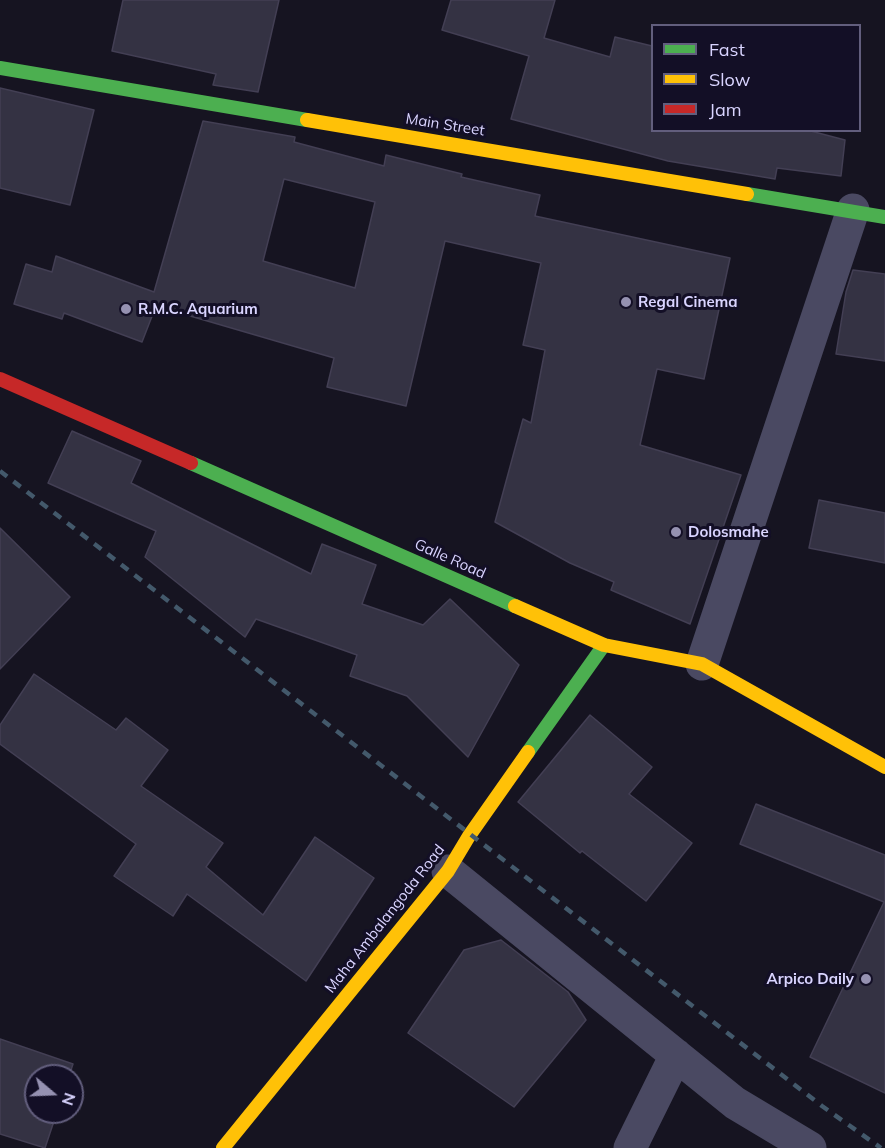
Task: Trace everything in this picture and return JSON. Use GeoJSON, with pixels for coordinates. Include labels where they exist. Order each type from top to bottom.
{"type":"FeatureCollection","features":[{"type":"Feature","properties":{"kind":"main road","name":"Main Street"},"geometry":{"type":"LineString","coordinates":[[0,68],[885,217]]}},
{"type":"Feature","properties":{"kind":"main road","name":"Galle Road"},"geometry":{"type":"LineString","coordinates":[[0,379],[604,645],[702,664],[885,767]]}},
{"type":"Feature","properties":{"kind":"main road","name":"Maha Ambalangoda Road"},"geometry":{"type":"LineString","coordinates":[[223,1148],[448,871],[469,836],[604,645]]}},
{"type":"Feature","properties":{"kind":"street"},"geometry":{"type":"LineString","coordinates":[[702,664],[853,210]]}},
{"type":"Feature","properties":{"kind":"street"},"geometry":{"type":"LineString","coordinates":[[448,871],[735,1103],[810,1148]]}},
{"type":"Feature","properties":{"kind":"street"},"geometry":{"type":"LineString","coordinates":[[630,1148],[676,1055]]}},
{"type":"Feature","properties":{"kind":"building"},"geometry":{"type":"Polygon","coordinates":[[[123,0],[279,0],[258,92],[213,85],[216,74],[112,51],[123,0]]]}},
{"type":"Feature","properties":{"kind":"building"},"geometry":{"type":"Polygon","coordinates":[[[451,0],[555,0],[544,38],[610,57],[615,37],[651,46],[651,132],[815,132],[845,140],[841,176],[777,168],[775,179],[668,161],[511,119],[529,56],[442,30],[451,0]]]}},
{"type":"Feature","properties":{"kind":"building"},"geometry":{"type":"Polygon","coordinates":[[[0,88],[94,110],[70,205],[0,188],[0,88]]]}},
{"type":"Feature","properties":{"kind":"building"},"geometry":{"type":"Polygon","coordinates":[[[203,121],[295,137],[294,142],[384,166],[386,155],[462,174],[461,177],[540,195],[535,216],[730,258],[704,379],[657,369],[640,445],[741,475],[690,624],[611,590],[614,582],[570,563],[495,522],[523,419],[531,423],[545,350],[523,345],[541,263],[445,241],[406,406],[327,387],[334,358],[156,306],[142,342],[64,313],[62,319],[14,304],[26,264],[52,272],[56,256],[154,292],[203,121]],[[284,179],[263,261],[355,288],[375,202],[284,179]]]}},
{"type":"Feature","properties":{"kind":"building"},"geometry":{"type":"Polygon","coordinates":[[[853,270],[885,274],[885,361],[836,354],[846,292],[853,270]]]}},
{"type":"Feature","properties":{"kind":"building"},"geometry":{"type":"Polygon","coordinates":[[[72,431],[141,461],[131,483],[311,574],[322,544],[376,565],[362,604],[423,625],[450,599],[519,665],[468,757],[407,696],[350,676],[357,655],[256,619],[245,637],[145,557],[156,531],[48,483],[72,431]]]}},
{"type":"Feature","properties":{"kind":"building"},"geometry":{"type":"Polygon","coordinates":[[[819,500],[885,513],[885,563],[809,548],[819,500]]]}},
{"type":"Feature","properties":{"kind":"building"},"geometry":{"type":"Polygon","coordinates":[[[0,528],[70,597],[0,669],[0,528]]]}},
{"type":"Feature","properties":{"kind":"building"},"geometry":{"type":"Polygon","coordinates":[[[34,674],[116,730],[126,718],[168,750],[141,786],[223,843],[206,867],[263,915],[315,837],[374,878],[306,981],[187,894],[173,916],[114,876],[136,844],[0,744],[0,725],[34,674]]]}},
{"type":"Feature","properties":{"kind":"building"},"geometry":{"type":"Polygon","coordinates":[[[590,715],[652,767],[629,794],[692,843],[646,901],[582,851],[580,853],[518,802],[590,715]]]}},
{"type":"Feature","properties":{"kind":"building"},"geometry":{"type":"Polygon","coordinates":[[[756,804],[885,855],[885,1093],[810,1057],[884,902],[740,844],[756,804]]]}},
{"type":"Feature","properties":{"kind":"building"},"geometry":{"type":"Polygon","coordinates":[[[501,940],[568,992],[586,1020],[514,1107],[408,1033],[464,950],[501,940]]]}},
{"type":"Feature","properties":{"kind":"building"},"geometry":{"type":"Polygon","coordinates":[[[0,1039],[73,1064],[24,1064],[24,1124],[53,1124],[45,1148],[0,1134],[0,1039]]]}},
{"type":"Feature","properties":{"kind":"railway"},"geometry":{"type":"LineString","coordinates":[[0,471],[822,1106],[881,1148]]}},
{"type":"Feature","properties":{"kind":"traffic: fast"},"geometry":{"type":"LineString","coordinates":[[0,68],[307,120]]}},
{"type":"Feature","properties":{"kind":"traffic: fast"},"geometry":{"type":"LineString","coordinates":[[747,194],[885,217]]}},
{"type":"Feature","properties":{"kind":"traffic: fast"},"geometry":{"type":"LineString","coordinates":[[191,463],[515,606]]}},
{"type":"Feature","properties":{"kind":"traffic: fast"},"geometry":{"type":"LineString","coordinates":[[528,752],[604,645]]}},
{"type":"Feature","properties":{"kind":"traffic: slow"},"geometry":{"type":"LineString","coordinates":[[307,120],[747,194]]}},
{"type":"Feature","properties":{"kind":"traffic: slow"},"geometry":{"type":"LineString","coordinates":[[515,606],[604,645],[702,664],[885,767]]}},
{"type":"Feature","properties":{"kind":"traffic: slow"},"geometry":{"type":"LineString","coordinates":[[223,1148],[448,871],[469,836],[528,752]]}},
{"type":"Feature","properties":{"kind":"traffic: jam"},"geometry":{"type":"LineString","coordinates":[[0,379],[191,463]]}},
{"type":"Feature","properties":{"kind":"place","name":"Regal Cinema"},"geometry":{"type":"Point","coordinates":[626,302]}},
{"type":"Feature","properties":{"kind":"place","name":"R.M.C. Aquarium"},"geometry":{"type":"Point","coordinates":[126,309]}},
{"type":"Feature","properties":{"kind":"place","name":"Dolosmahe"},"geometry":{"type":"Point","coordinates":[676,532]}},
{"type":"Feature","properties":{"kind":"place","name":"Arpico Daily"},"geometry":{"type":"Point","coordinates":[866,979]}}]}
